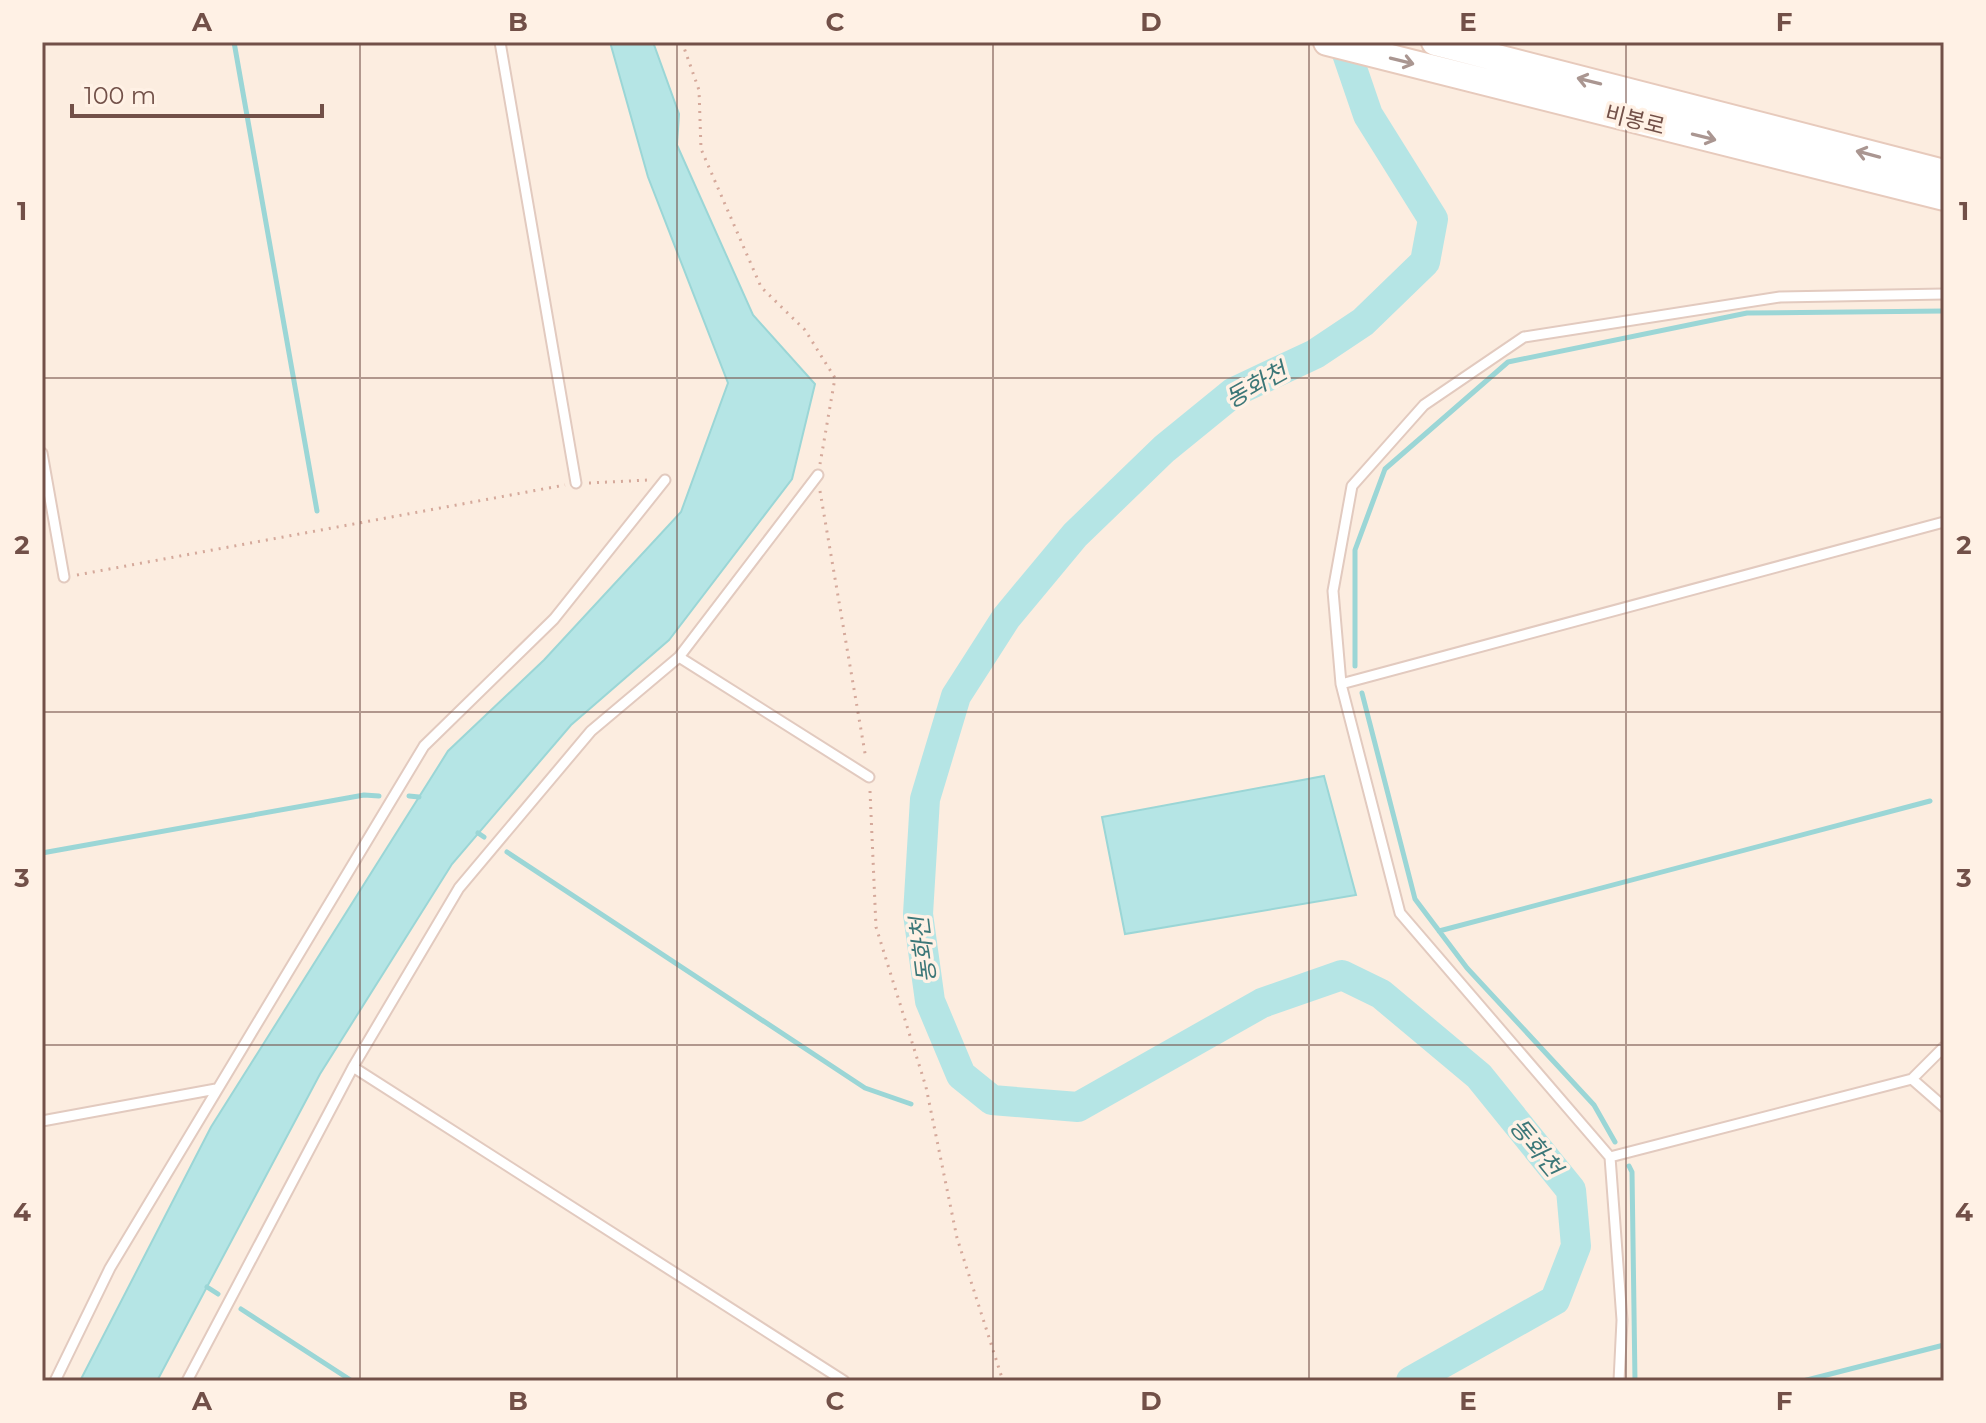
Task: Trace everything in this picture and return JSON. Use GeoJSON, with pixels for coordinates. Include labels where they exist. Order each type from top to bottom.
{"type":"FeatureCollection","features":[{"type":"Feature","properties":{"kind":"street","name":"비봉로"},"geometry":{"type":"LineString","coordinates":[[1327,42],[1944,197]]}},
{"type":"Feature","properties":{"kind":"street","name":"비봉로"},"geometry":{"type":"LineString","coordinates":[[1435,42],[1944,173]]}},
{"type":"Feature","properties":{"kind":"lane"},"geometry":{"type":"LineString","coordinates":[[500,42],[576,483]]}},
{"type":"Feature","properties":{"kind":"lane"},"geometry":{"type":"LineString","coordinates":[[1619,1381],[1622,1320],[1610,1157],[1400,913],[1341,684],[1333,591],[1352,486],[1424,405],[1524,337],[1780,297],[1944,294]]}},
{"type":"Feature","properties":{"kind":"lane"},"geometry":{"type":"LineString","coordinates":[[42,453],[64,577]]}},
{"type":"Feature","properties":{"kind":"lane"},"geometry":{"type":"LineString","coordinates":[[187,1381],[353,1067],[459,888],[591,731],[679,657],[818,475]]}},
{"type":"Feature","properties":{"kind":"lane"},"geometry":{"type":"LineString","coordinates":[[55,1381],[110,1268],[424,746],[554,619],[665,480]]}},
{"type":"Feature","properties":{"kind":"lane"},"geometry":{"type":"LineString","coordinates":[[1341,684],[1944,522]]}},
{"type":"Feature","properties":{"kind":"lane"},"geometry":{"type":"LineString","coordinates":[[679,657],[869,777]]}},
{"type":"Feature","properties":{"kind":"lane"},"geometry":{"type":"LineString","coordinates":[[1610,1157],[1912,1079],[1944,1047]]}},
{"type":"Feature","properties":{"kind":"lane"},"geometry":{"type":"LineString","coordinates":[[353,1067],[844,1381]]}},
{"type":"Feature","properties":{"kind":"lane"},"geometry":{"type":"LineString","coordinates":[[1912,1079],[1944,1107]]}},
{"type":"Feature","properties":{"kind":"lane"},"geometry":{"type":"LineString","coordinates":[[42,1121],[216,1089]]}},
{"type":"Feature","properties":{"kind":"path"},"geometry":{"type":"LineString","coordinates":[[682,42],[699,90],[701,149],[761,287],[805,330],[835,378],[818,475],[869,777],[876,927],[926,1087],[957,1238],[1003,1381]]}},
{"type":"Feature","properties":{"kind":"path"},"geometry":{"type":"LineString","coordinates":[[64,577],[576,483],[665,480]]}},
{"type":"Feature","properties":{"kind":"water"},"geometry":{"type":"Polygon","coordinates":[[[610,42],[653,42],[679,114],[677,145],[753,315],[815,384],[792,479],[669,640],[571,725],[452,864],[320,1074],[157,1381],[80,1381],[211,1127],[448,751],[544,660],[681,512],[728,383],[648,177],[610,42]]]}},
{"type":"Feature","properties":{"kind":"water"},"geometry":{"type":"Polygon","coordinates":[[[1324,776],[1356,895],[1125,934],[1102,817],[1324,776]]]}},
{"type":"Feature","properties":{"kind":"waterway"},"geometry":{"type":"LineString","coordinates":[[234,42],[317,511]]}},
{"type":"Feature","properties":{"kind":"waterway","name":"동화천"},"geometry":{"type":"LineString","coordinates":[[1343,42],[1368,115],[1433,219],[1425,262],[1363,322],[1315,354],[1234,392],[1164,449],[1075,535],[1006,618],[956,696],[925,799],[918,914],[930,1001],[961,1075],[992,1100],[1078,1107],[1262,1003],[1342,975],[1381,994],[1479,1076],[1571,1190],[1576,1246],[1555,1300],[1411,1381]]}},
{"type":"Feature","properties":{"kind":"waterway"},"geometry":{"type":"LineString","coordinates":[[1355,666],[1355,550],[1385,469],[1508,362],[1747,313],[1944,311]]}},
{"type":"Feature","properties":{"kind":"waterway"},"geometry":{"type":"LineString","coordinates":[[1362,693],[1415,899],[1467,968],[1594,1105],[1615,1142]]}},
{"type":"Feature","properties":{"kind":"waterway"},"geometry":{"type":"LineString","coordinates":[[42,853],[364,795],[379,796]]}},
{"type":"Feature","properties":{"kind":"waterway"},"geometry":{"type":"LineString","coordinates":[[409,796],[419,797]]}},
{"type":"Feature","properties":{"kind":"waterway"},"geometry":{"type":"LineString","coordinates":[[1439,931],[1930,801]]}},
{"type":"Feature","properties":{"kind":"waterway"},"geometry":{"type":"LineString","coordinates":[[478,833],[484,837]]}},
{"type":"Feature","properties":{"kind":"waterway"},"geometry":{"type":"LineString","coordinates":[[507,852],[865,1088],[911,1104]]}},
{"type":"Feature","properties":{"kind":"waterway"},"geometry":{"type":"LineString","coordinates":[[1629,1166],[1632,1172],[1635,1381]]}},
{"type":"Feature","properties":{"kind":"waterway"},"geometry":{"type":"LineString","coordinates":[[207,1287],[218,1294]]}},
{"type":"Feature","properties":{"kind":"waterway"},"geometry":{"type":"LineString","coordinates":[[241,1309],[352,1381]]}},
{"type":"Feature","properties":{"kind":"waterway"},"geometry":{"type":"LineString","coordinates":[[1803,1381],[1944,1345]]}}]}
